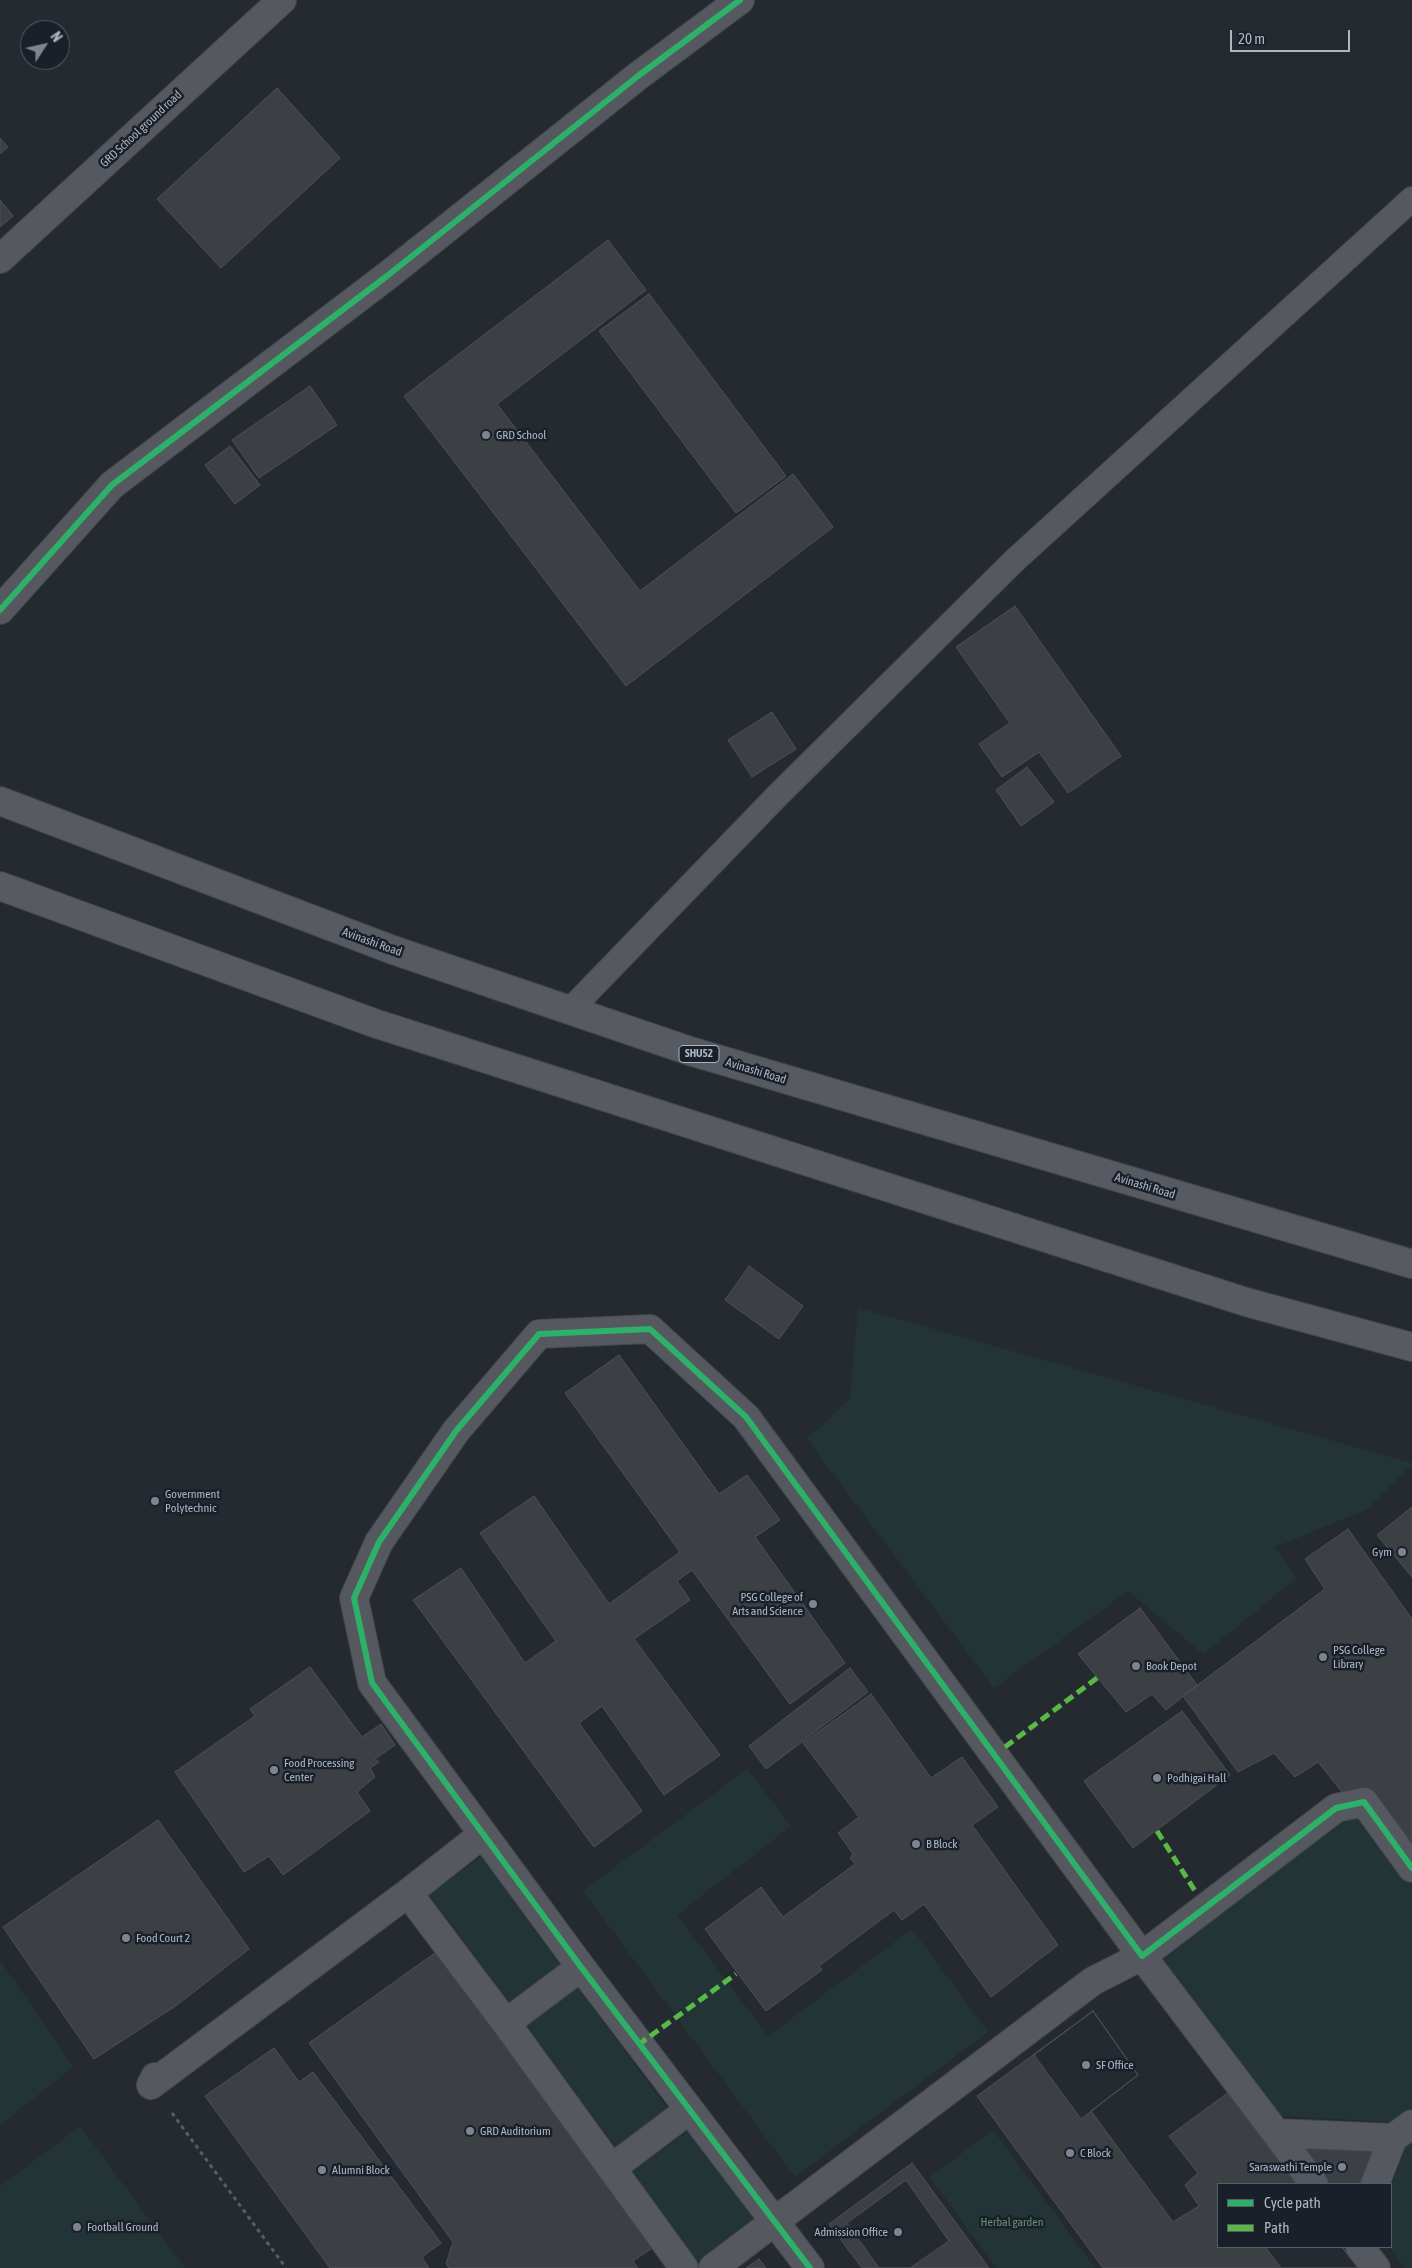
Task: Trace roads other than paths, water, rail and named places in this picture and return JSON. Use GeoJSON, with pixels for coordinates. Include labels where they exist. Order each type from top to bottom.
{"type":"FeatureCollection","features":[{"type":"Feature","properties":{"kind":"main road","name":"Avinashi Road"},"geometry":{"type":"LineString","coordinates":[[0,801],[393,950],[690,1051],[1412,1264]]}},
{"type":"Feature","properties":{"kind":"main road"},"geometry":{"type":"LineString","coordinates":[[0,886],[383,1026],[1246,1302],[1412,1347]]}},
{"type":"Feature","properties":{"kind":"street","name":"GRD School ground road"},"geometry":{"type":"LineString","coordinates":[[0,259],[282,0]]}},
{"type":"Feature","properties":{"kind":"street"},"geometry":{"type":"LineString","coordinates":[[0,610],[112,485],[387,276],[638,76],[740,0]]}},
{"type":"Feature","properties":{"kind":"street"},"geometry":{"type":"LineString","coordinates":[[810,2268],[581,1967],[372,1684],[354,1598],[379,1542],[456,1432],[539,1334],[650,1329],[746,1417],[1142,1956],[1313,2183]]}},
{"type":"Feature","properties":{"kind":"street"},"geometry":{"type":"LineString","coordinates":[[712,2268],[1093,1981],[1142,1956],[1336,1808],[1364,1802],[1412,1868]]}},
{"type":"Feature","properties":{"kind":"street"},"geometry":{"type":"LineString","coordinates":[[153,2081],[408,1893],[483,1834]]}},
{"type":"Feature","properties":{"kind":"street"},"geometry":{"type":"LineString","coordinates":[[408,1893],[506,2023],[684,2268]]}},
{"type":"Feature","properties":{"kind":"street"},"geometry":{"type":"LineString","coordinates":[[506,2023],[581,1967]]}},
{"type":"Feature","properties":{"kind":"street"},"geometry":{"type":"LineString","coordinates":[[612,2168],[689,2110]]}},
{"type":"Feature","properties":{"kind":"street"},"geometry":{"type":"LineString","coordinates":[[1276,2133],[1403,2131],[1376,2183]]}},
{"type":"Feature","properties":{"kind":"street"},"geometry":{"type":"LineString","coordinates":[[1361,2248],[1376,2268]]}},
{"type":"Feature","properties":{"kind":"lane"},"geometry":{"type":"LineString","coordinates":[[570,1010],[778,795],[1014,561],[1412,199]]}},
{"type":"Feature","properties":{"kind":"place","name":"GRD School"},"geometry":{"type":"Point","coordinates":[486,435]}},
{"type":"Feature","properties":{"kind":"place","name":"Government Polytechnic"},"geometry":{"type":"Point","coordinates":[155,1501]}},
{"type":"Feature","properties":{"kind":"place","name":"Gym"},"geometry":{"type":"Point","coordinates":[1402,1552]}},
{"type":"Feature","properties":{"kind":"place","name":"PSG College of Arts and Science"},"geometry":{"type":"Point","coordinates":[813,1604]}},
{"type":"Feature","properties":{"kind":"place","name":"PSG College Library"},"geometry":{"type":"Point","coordinates":[1323,1657]}},
{"type":"Feature","properties":{"kind":"place","name":"Book Depot"},"geometry":{"type":"Point","coordinates":[1136,1666]}},
{"type":"Feature","properties":{"kind":"place","name":"Food Processing Center"},"geometry":{"type":"Point","coordinates":[274,1770]}},
{"type":"Feature","properties":{"kind":"place","name":"Podhigai Hall"},"geometry":{"type":"Point","coordinates":[1157,1778]}},
{"type":"Feature","properties":{"kind":"place","name":"B Block"},"geometry":{"type":"Point","coordinates":[916,1844]}},
{"type":"Feature","properties":{"kind":"place","name":"Food Court 2"},"geometry":{"type":"Point","coordinates":[126,1938]}},
{"type":"Feature","properties":{"kind":"place","name":"SF Office"},"geometry":{"type":"Point","coordinates":[1086,2065]}},
{"type":"Feature","properties":{"kind":"place","name":"GRD Auditorium"},"geometry":{"type":"Point","coordinates":[470,2131]}},
{"type":"Feature","properties":{"kind":"place","name":"C Block"},"geometry":{"type":"Point","coordinates":[1070,2153]}},
{"type":"Feature","properties":{"kind":"place","name":"Saraswathi Temple"},"geometry":{"type":"Point","coordinates":[1342,2167]}},
{"type":"Feature","properties":{"kind":"place","name":"Alumni Block"},"geometry":{"type":"Point","coordinates":[322,2170]}},
{"type":"Feature","properties":{"kind":"place","name":"Football Ground"},"geometry":{"type":"Point","coordinates":[77,2227]}},
{"type":"Feature","properties":{"kind":"place","name":"Admission Office"},"geometry":{"type":"Point","coordinates":[898,2232]}},
{"type":"Feature","properties":{"kind":"park label","name":"Herbal garden"},"geometry":{"type":"Point","coordinates":[1012,2222]}}]}
